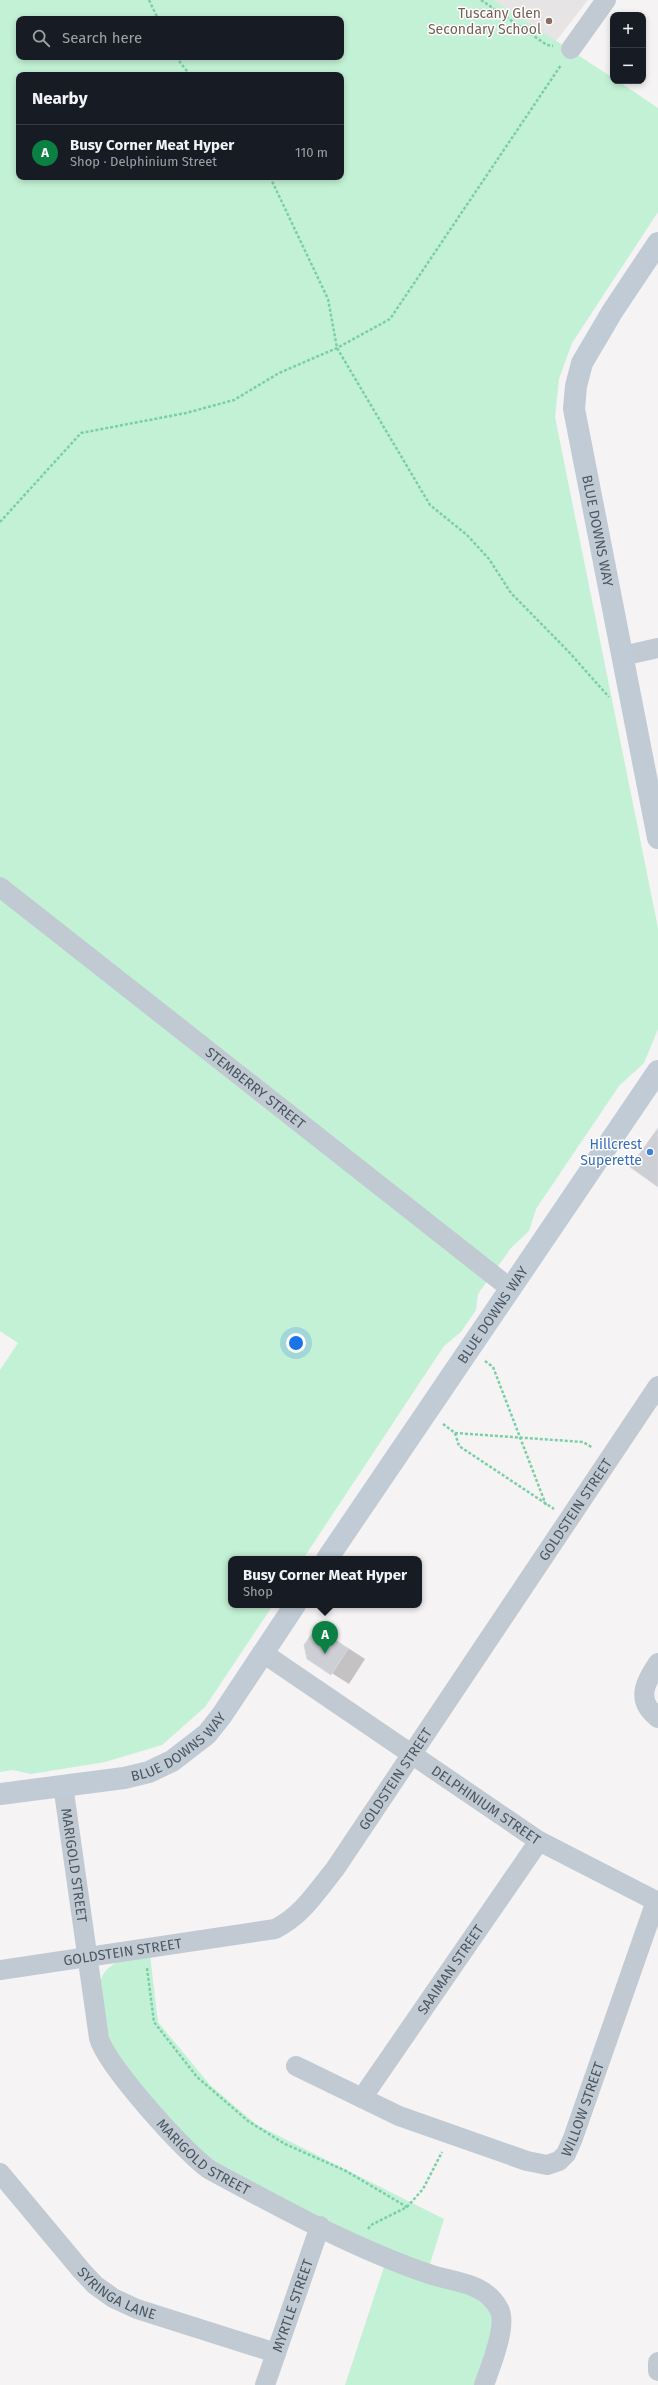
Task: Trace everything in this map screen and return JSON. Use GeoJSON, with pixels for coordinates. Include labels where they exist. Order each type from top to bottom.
{"type":"FeatureCollection","features":[{"type":"Feature","properties":{"kind":"street"},"geometry":{"type":"LineString","coordinates":[[571,49],[606,0]]}},
{"type":"Feature","properties":{"kind":"street","name":"BLUE DOWNS WAY"},"geometry":{"type":"LineString","coordinates":[[658,243],[612,312],[582,363],[576,386],[574,409],[658,838]]}},
{"type":"Feature","properties":{"kind":"street"},"geometry":{"type":"LineString","coordinates":[[622,656],[658,648]]}},
{"type":"Feature","properties":{"kind":"street","name":"STEMBERRY STREET"},"geometry":{"type":"LineString","coordinates":[[0,887],[511,1289]]}},
{"type":"Feature","properties":{"kind":"street","name":"BLUE DOWNS WAY"},"geometry":{"type":"LineString","coordinates":[[329,1556],[658,1071]]}},
{"type":"Feature","properties":{"kind":"street","name":"GOLDSTEIN STREET"},"geometry":{"type":"LineString","coordinates":[[0,1970],[144,1950],[275,1929],[290,1922],[299,1914],[335,1869],[658,1386]]}},
{"type":"Feature","properties":{"kind":"street","name":"BLUE DOWNS WAY"},"geometry":{"type":"LineString","coordinates":[[0,1794],[124,1778],[149,1772],[178,1757],[207,1734],[222,1715],[294,1608]]}},
{"type":"Feature","properties":{"kind":"street","name":"DELPHINIUM STREET"},"geometry":{"type":"LineString","coordinates":[[263,1653],[413,1753],[540,1841],[657,1902]]}},
{"type":"Feature","properties":{"kind":"street"},"geometry":{"type":"LineString","coordinates":[[658,1663],[646,1681],[643,1693],[646,1704],[658,1718]]}},
{"type":"Feature","properties":{"kind":"street","name":"MARIGOLD STREET"},"geometry":{"type":"LineString","coordinates":[[63,1785],[99,2038],[104,2052],[186,2151],[210,2170],[390,2260],[476,2287],[491,2297],[500,2311],[502,2318],[499,2337],[484,2385]]}},
{"type":"Feature","properties":{"kind":"street","name":"SAAIMAN STREET"},"geometry":{"type":"LineString","coordinates":[[362,2098],[540,1841]]}},
{"type":"Feature","properties":{"kind":"street","name":"WILLOW STREET"},"geometry":{"type":"LineString","coordinates":[[296,2066],[399,2116],[447,2134],[527,2161],[547,2165],[559,2161],[566,2154],[657,1902]]}},
{"type":"Feature","properties":{"kind":"street","name":"SYRINGA LANE"},"geometry":{"type":"LineString","coordinates":[[0,2173],[81,2270],[95,2285],[113,2298],[137,2309],[276,2353]]}},
{"type":"Feature","properties":{"kind":"street","name":"MYRTLE STREET"},"geometry":{"type":"LineString","coordinates":[[265,2385],[320,2226]]}},
{"type":"Feature","properties":{"kind":"street"},"geometry":{"type":"LineString","coordinates":[[658,2362],[658,2371]]}},
{"type":"Feature","properties":{"kind":"path"},"geometry":{"type":"LineString","coordinates":[[149,0],[157,16]]}},
{"type":"Feature","properties":{"kind":"path"},"geometry":{"type":"LineString","coordinates":[[0,522],[81,433],[186,413],[234,400],[279,373],[337,348],[390,319],[571,49],[547,45],[481,0]]}},
{"type":"Feature","properties":{"kind":"path"},"geometry":{"type":"LineString","coordinates":[[178,60],[188,72]]}},
{"type":"Feature","properties":{"kind":"path"},"geometry":{"type":"LineString","coordinates":[[271,180],[328,299],[337,348],[430,505],[467,535],[489,559],[511,593],[568,651],[610,699]]}},
{"type":"Feature","properties":{"kind":"path"},"geometry":{"type":"LineString","coordinates":[[480,1357],[492,1367],[546,1505]]}},
{"type":"Feature","properties":{"kind":"path"},"geometry":{"type":"LineString","coordinates":[[437,1421],[455,1433],[583,1442],[610,1459]]}},
{"type":"Feature","properties":{"kind":"path"},"geometry":{"type":"LineString","coordinates":[[455,1433],[459,1446],[546,1505],[570,1519]]}},
{"type":"Feature","properties":{"kind":"path"},"geometry":{"type":"LineString","coordinates":[[144,1950],[154,2022],[197,2077],[248,2121],[284,2144],[346,2171],[407,2207]]}},
{"type":"Feature","properties":{"kind":"path"},"geometry":{"type":"LineString","coordinates":[[355,2243],[371,2225],[407,2207],[423,2189],[432,2172],[447,2134]]}},
{"type":"Feature","properties":{"kind":"shaded area","name":"Tuscany Glen Secondary School"},"geometry":{"type":"Polygon","coordinates":[[[494,0],[588,0],[556,41],[494,0]]]}},
{"type":"Feature","properties":{"kind":"green space"},"geometry":{"type":"Polygon","coordinates":[[[0,0],[494,0],[610,76],[610,84],[622,84],[658,108],[658,212],[572,343],[559,379],[555,417],[658,928],[658,1029],[644,1063],[619,1086],[536,1209],[529,1231],[511,1248],[478,1294],[476,1310],[461,1332],[444,1346],[305,1556],[228,1556],[228,1608],[271,1608],[205,1707],[162,1745],[105,1762],[31,1774],[13,1770],[0,1772],[0,1370],[18,1343],[0,1331],[0,0]]]}},
{"type":"Feature","properties":{"kind":"green space"},"geometry":{"type":"Polygon","coordinates":[[[150,1955],[158,2022],[210,2085],[257,2125],[444,2219],[430,2264],[385,2249],[213,2163],[192,2146],[125,2066],[110,2042],[100,1983],[103,1975],[107,1969],[119,1962],[150,1955]]]}},
{"type":"Feature","properties":{"kind":"green space"},"geometry":{"type":"Polygon","coordinates":[[[384,2267],[476,2297],[486,2304],[495,2323],[476,2385],[345,2385],[384,2267]]]}},
{"type":"Feature","properties":{"kind":"building","name":"Hillcrest Superette"},"geometry":{"type":"Polygon","coordinates":[[[658,1128],[658,1187],[630,1167],[658,1128]]]}},
{"type":"Feature","properties":{"kind":"building"},"geometry":{"type":"Polygon","coordinates":[[[317,1626],[348,1649],[331,1675],[307,1659],[304,1645],[317,1626]]]}},
{"type":"Feature","properties":{"kind":"place","name":"Tuscany Glen Secondary School"},"geometry":{"type":"Point","coordinates":[549,21]}},
{"type":"Feature","properties":{"kind":"place","name":"Hillcrest Superette"},"geometry":{"type":"Point","coordinates":[650,1152]}},
{"type":"Feature","properties":{"kind":"place","name":"Busy Corner Meat Hyper"},"geometry":{"type":"Point","coordinates":[325,1654]}}]}
